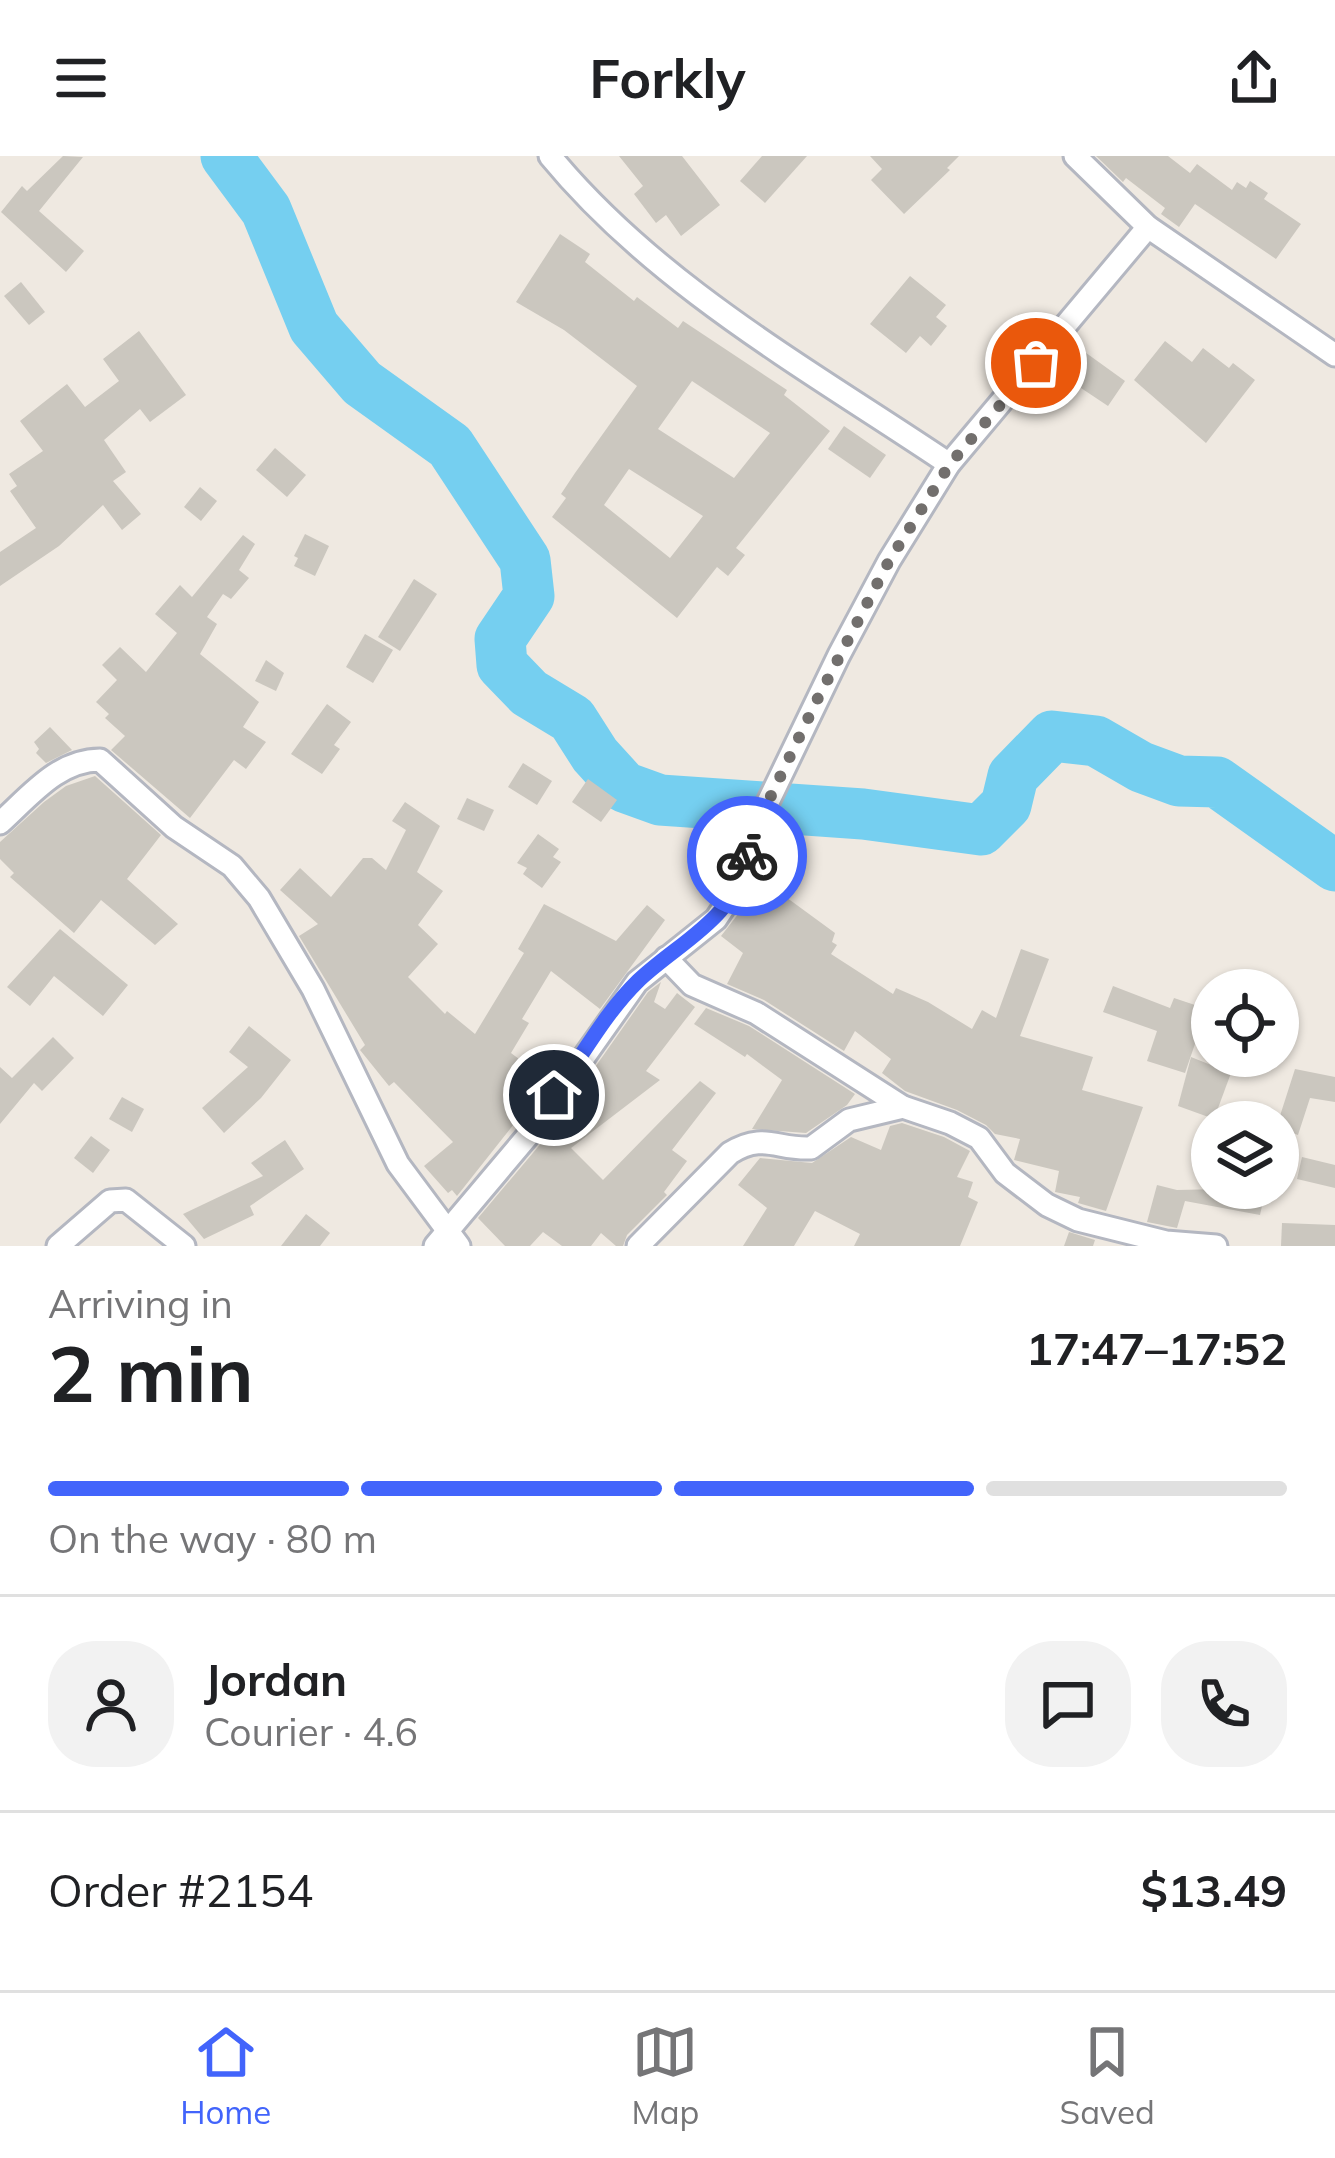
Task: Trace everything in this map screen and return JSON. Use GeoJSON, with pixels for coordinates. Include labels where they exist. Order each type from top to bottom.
{"type":"FeatureCollection","features":[{"type":"Feature","properties":{"kind":"street"},"geometry":{"type":"LineString","coordinates":[[550,156],[602,216],[647,255],[728,316],[950,464]]}},
{"type":"Feature","properties":{"kind":"street"},"geometry":{"type":"LineString","coordinates":[[1075,156],[1148,227],[1333,348]]}},
{"type":"Feature","properties":{"kind":"street"},"geometry":{"type":"LineString","coordinates":[[0,823],[61,770],[78,760],[100,760],[174,827],[232,866],[292,949],[398,1164],[447,1242],[637,982],[716,919],[738,886],[756,827],[889,561],[950,464],[1148,227]]}},
{"type":"Feature","properties":{"kind":"street"},"geometry":{"type":"LineString","coordinates":[[666,958],[692,985],[756,1013],[903,1107],[979,1138],[1005,1172],[1047,1205],[1078,1220],[1166,1242],[1216,1246]]}},
{"type":"Feature","properties":{"kind":"street"},"geometry":{"type":"LineString","coordinates":[[638,1246],[743,1145],[771,1141],[811,1148],[849,1120],[903,1107]]}},
{"type":"Feature","properties":{"kind":"street"},"geometry":{"type":"LineString","coordinates":[[58,1246],[110,1201],[126,1200],[184,1246]]}},
{"type":"Feature","properties":{"kind":"building"},"geometry":{"type":"Polygon","coordinates":[[[63,156],[83,157],[39,211],[84,251],[66,272],[1,212],[22,186],[27,191],[63,156]]]}},
{"type":"Feature","properties":{"kind":"building"},"geometry":{"type":"Polygon","coordinates":[[[619,156],[682,156],[720,205],[681,236],[666,215],[656,223],[634,194],[643,186],[619,156]]]}},
{"type":"Feature","properties":{"kind":"building"},"geometry":{"type":"Polygon","coordinates":[[[762,156],[807,156],[765,203],[740,181],[762,156]]]}},
{"type":"Feature","properties":{"kind":"building"},"geometry":{"type":"Polygon","coordinates":[[[870,156],[959,156],[904,214],[871,180],[882,169],[870,156]]]}},
{"type":"Feature","properties":{"kind":"building"},"geometry":{"type":"Polygon","coordinates":[[[1096,156],[1168,156],[1190,173],[1197,164],[1232,190],[1237,182],[1246,188],[1250,181],[1268,193],[1264,199],[1301,224],[1276,259],[1195,204],[1179,227],[1161,214],[1165,208],[1126,178],[1123,182],[1096,156]]]}},
{"type":"Feature","properties":{"kind":"building"},"geometry":{"type":"Polygon","coordinates":[[[560,234],[590,254],[585,262],[634,301],[637,297],[678,328],[683,321],[787,390],[784,395],[830,431],[736,548],[745,555],[728,576],[717,567],[677,618],[552,517],[566,498],[561,494],[637,386],[564,330],[516,302],[560,234]],[[692,381],[658,429],[734,478],[770,433],[692,381]],[[629,469],[604,505],[670,558],[703,516],[629,469]]]}},
{"type":"Feature","properties":{"kind":"building"},"geometry":{"type":"Polygon","coordinates":[[[910,276],[946,305],[936,317],[947,326],[931,346],[920,336],[906,353],[870,324],[910,276]]]}},
{"type":"Feature","properties":{"kind":"building"},"geometry":{"type":"Polygon","coordinates":[[[21,282],[45,312],[29,325],[4,296],[21,282]]]}},
{"type":"Feature","properties":{"kind":"building"},"geometry":{"type":"Polygon","coordinates":[[[139,331],[186,395],[150,422],[140,409],[104,440],[126,472],[113,481],[141,514],[122,530],[103,505],[59,546],[0,586],[0,552],[36,528],[10,491],[17,486],[9,474],[43,451],[20,421],[67,384],[85,407],[119,381],[103,359],[139,331]]]}},
{"type":"Feature","properties":{"kind":"building"},"geometry":{"type":"Polygon","coordinates":[[[1165,341],[1192,362],[1203,348],[1255,380],[1206,443],[1134,380],[1165,341]]]}},
{"type":"Feature","properties":{"kind":"building"},"geometry":{"type":"Polygon","coordinates":[[[1082,350],[1125,381],[1108,406],[1069,380],[1072,376],[1066,372],[1082,350]]]}},
{"type":"Feature","properties":{"kind":"building"},"geometry":{"type":"Polygon","coordinates":[[[844,426],[886,455],[870,478],[828,449],[844,426]]]}},
{"type":"Feature","properties":{"kind":"building"},"geometry":{"type":"Polygon","coordinates":[[[275,448],[306,475],[287,497],[256,470],[275,448]]]}},
{"type":"Feature","properties":{"kind":"building"},"geometry":{"type":"Polygon","coordinates":[[[200,487],[217,501],[201,521],[184,507],[200,487]]]}},
{"type":"Feature","properties":{"kind":"building"},"geometry":{"type":"Polygon","coordinates":[[[305,534],[329,546],[315,576],[294,566],[305,534]]]}},
{"type":"Feature","properties":{"kind":"building"},"geometry":{"type":"Polygon","coordinates":[[[243,535],[255,544],[239,570],[249,578],[231,599],[223,594],[207,617],[217,624],[200,654],[259,702],[243,727],[266,742],[246,769],[234,760],[190,818],[111,750],[125,736],[96,702],[117,680],[102,665],[120,647],[146,672],[177,633],[155,614],[180,585],[192,597],[243,535]]]}},
{"type":"Feature","properties":{"kind":"building"},"geometry":{"type":"Polygon","coordinates":[[[414,579],[437,594],[400,651],[378,637],[414,579]]]}},
{"type":"Feature","properties":{"kind":"building"},"geometry":{"type":"Polygon","coordinates":[[[365,634],[393,650],[373,683],[346,667],[365,634]]]}},
{"type":"Feature","properties":{"kind":"building"},"geometry":{"type":"Polygon","coordinates":[[[266,660],[284,673],[276,691],[255,681],[266,660]]]}},
{"type":"Feature","properties":{"kind":"building"},"geometry":{"type":"Polygon","coordinates":[[[327,704],[351,722],[334,745],[340,749],[322,774],[291,754],[327,704]]]}},
{"type":"Feature","properties":{"kind":"building"},"geometry":{"type":"Polygon","coordinates":[[[50,727],[72,750],[46,763],[36,753],[39,749],[34,742],[50,727]]]}},
{"type":"Feature","properties":{"kind":"building"},"geometry":{"type":"Polygon","coordinates":[[[523,763],[552,781],[537,805],[508,787],[523,763]]]}},
{"type":"Feature","properties":{"kind":"building"},"geometry":{"type":"Polygon","coordinates":[[[95,776],[161,835],[127,879],[178,924],[155,945],[101,900],[74,933],[10,877],[14,873],[0,859],[0,842],[44,802],[66,786],[95,776]]]}},
{"type":"Feature","properties":{"kind":"building"},"geometry":{"type":"Polygon","coordinates":[[[588,779],[617,800],[601,822],[572,802],[588,779]]]}},
{"type":"Feature","properties":{"kind":"building"},"geometry":{"type":"Polygon","coordinates":[[[467,798],[494,810],[484,831],[457,819],[467,798]]]}},
{"type":"Feature","properties":{"kind":"building"},"geometry":{"type":"Polygon","coordinates":[[[405,802],[440,826],[417,872],[443,891],[418,925],[438,944],[408,977],[445,1014],[447,1011],[475,1034],[524,953],[518,949],[544,904],[616,941],[647,905],[665,920],[600,1009],[551,971],[522,1019],[529,1023],[511,1053],[548,1081],[457,1196],[452,1190],[448,1193],[424,1166],[453,1142],[394,1082],[389,1086],[360,1050],[365,1045],[299,936],[318,924],[280,890],[300,868],[331,897],[363,858],[372,858],[386,870],[406,830],[392,821],[405,802]]]}},
{"type":"Feature","properties":{"kind":"building"},"geometry":{"type":"Polygon","coordinates":[[[538,834],[559,849],[553,857],[561,862],[542,888],[517,863],[538,834]]]}},
{"type":"Feature","properties":{"kind":"building"},"geometry":{"type":"Polygon","coordinates":[[[764,881],[835,933],[832,942],[837,945],[831,954],[893,994],[896,988],[928,1002],[972,1029],[982,1010],[996,1018],[1021,949],[1049,959],[1020,1036],[1093,1057],[1082,1090],[1143,1107],[1106,1211],[1078,1203],[1080,1197],[1055,1192],[1059,1171],[1014,1160],[1020,1139],[995,1134],[957,1110],[905,1091],[882,1073],[891,1059],[855,1031],[844,1051],[764,1000],[727,984],[743,953],[721,936],[764,881]]]}},
{"type":"Feature","properties":{"kind":"building"},"geometry":{"type":"Polygon","coordinates":[[[60,929],[128,985],[103,1016],[54,976],[30,1006],[7,987],[60,929]]]}},
{"type":"Feature","properties":{"kind":"building"},"geometry":{"type":"Polygon","coordinates":[[[661,982],[654,1002],[665,1009],[677,993],[695,1007],[646,1071],[660,1080],[571,1148],[603,1180],[700,1081],[716,1093],[672,1150],[687,1161],[664,1192],[667,1195],[627,1235],[623,1246],[601,1233],[591,1246],[562,1246],[543,1232],[530,1246],[505,1246],[478,1218],[543,1141],[648,992],[661,982]]]}},
{"type":"Feature","properties":{"kind":"building"},"geometry":{"type":"Polygon","coordinates":[[[1113,986],[1170,1008],[1174,998],[1191,1004],[1191,1056],[1185,1073],[1147,1061],[1157,1031],[1103,1012],[1113,986]]]}},
{"type":"Feature","properties":{"kind":"building"},"geometry":{"type":"Polygon","coordinates":[[[706,1008],[749,1026],[855,1094],[847,1105],[806,1133],[752,1129],[782,1080],[694,1024],[706,1008]]]}},
{"type":"Feature","properties":{"kind":"building"},"geometry":{"type":"Polygon","coordinates":[[[249,1026],[291,1060],[224,1133],[202,1108],[248,1067],[229,1052],[249,1026]]]}},
{"type":"Feature","properties":{"kind":"building"},"geometry":{"type":"Polygon","coordinates":[[[53,1037],[74,1058],[42,1091],[34,1083],[0,1124],[0,1067],[12,1078],[53,1037]]]}},
{"type":"Feature","properties":{"kind":"building"},"geometry":{"type":"Polygon","coordinates":[[[1191,1057],[1191,1077],[1230,1077],[1221,1101],[1191,1101],[1191,1111],[1178,1106],[1191,1057]]]}},
{"type":"Feature","properties":{"kind":"building"},"geometry":{"type":"Polygon","coordinates":[[[1299,1070],[1335,1077],[1335,1102],[1310,1098],[1299,1132],[1299,1101],[1285,1101],[1299,1070]]]}},
{"type":"Feature","properties":{"kind":"building"},"geometry":{"type":"Polygon","coordinates":[[[122,1097],[144,1109],[132,1132],[109,1119],[122,1097]]]}},
{"type":"Feature","properties":{"kind":"building"},"geometry":{"type":"Polygon","coordinates":[[[902,1123],[970,1151],[957,1177],[973,1182],[968,1197],[978,1202],[960,1246],[854,1246],[860,1234],[815,1211],[794,1246],[743,1246],[767,1208],[738,1185],[760,1158],[812,1163],[851,1137],[881,1150],[890,1126],[902,1123]]]}},
{"type":"Feature","properties":{"kind":"building"},"geometry":{"type":"Polygon","coordinates":[[[91,1136],[110,1150],[93,1173],[74,1158],[91,1136]]]}},
{"type":"Feature","properties":{"kind":"building"},"geometry":{"type":"Polygon","coordinates":[[[285,1140],[304,1169],[250,1206],[254,1215],[204,1239],[183,1214],[263,1176],[251,1163],[285,1140]]]}},
{"type":"Feature","properties":{"kind":"building"},"geometry":{"type":"Polygon","coordinates":[[[1302,1157],[1335,1165],[1335,1188],[1299,1179],[1302,1157]]]}},
{"type":"Feature","properties":{"kind":"building"},"geometry":{"type":"Polygon","coordinates":[[[1157,1185],[1191,1190],[1191,1202],[1185,1201],[1177,1228],[1147,1222],[1157,1185]]]}},
{"type":"Feature","properties":{"kind":"building"},"geometry":{"type":"Polygon","coordinates":[[[1228,1209],[1261,1209],[1260,1215],[1228,1209]]]}},
{"type":"Feature","properties":{"kind":"building"},"geometry":{"type":"Polygon","coordinates":[[[306,1214],[330,1233],[320,1246],[281,1246],[306,1214]]]}},
{"type":"Feature","properties":{"kind":"building"},"geometry":{"type":"Polygon","coordinates":[[[1282,1223],[1335,1225],[1335,1246],[1281,1246],[1282,1223]]]}},
{"type":"Feature","properties":{"kind":"building"},"geometry":{"type":"Polygon","coordinates":[[[1069,1232],[1095,1240],[1093,1246],[1064,1246],[1069,1232]]]}},
{"type":"Feature","properties":{"kind":"waterway"},"geometry":{"type":"LineString","coordinates":[[226,156],[266,210],[314,327],[362,383],[450,446],[525,560],[529,596],[500,639],[502,665],[529,693],[572,719],[624,787],[660,800],[863,814],[981,830],[1006,805],[1013,776],[1052,736],[1096,741],[1141,767],[1179,781],[1217,782],[1335,866]]}},
{"type":"Feature","properties":{"kind":"way so far"},"geometry":{"type":"LineString","coordinates":[[747,856],[756,827],[818,698],[889,561],[950,464],[1036,363]]}},
{"type":"Feature","properties":{"kind":"route"},"geometry":{"type":"LineString","coordinates":[[554,1095],[637,982],[716,919],[738,886],[747,856]]}}]}
